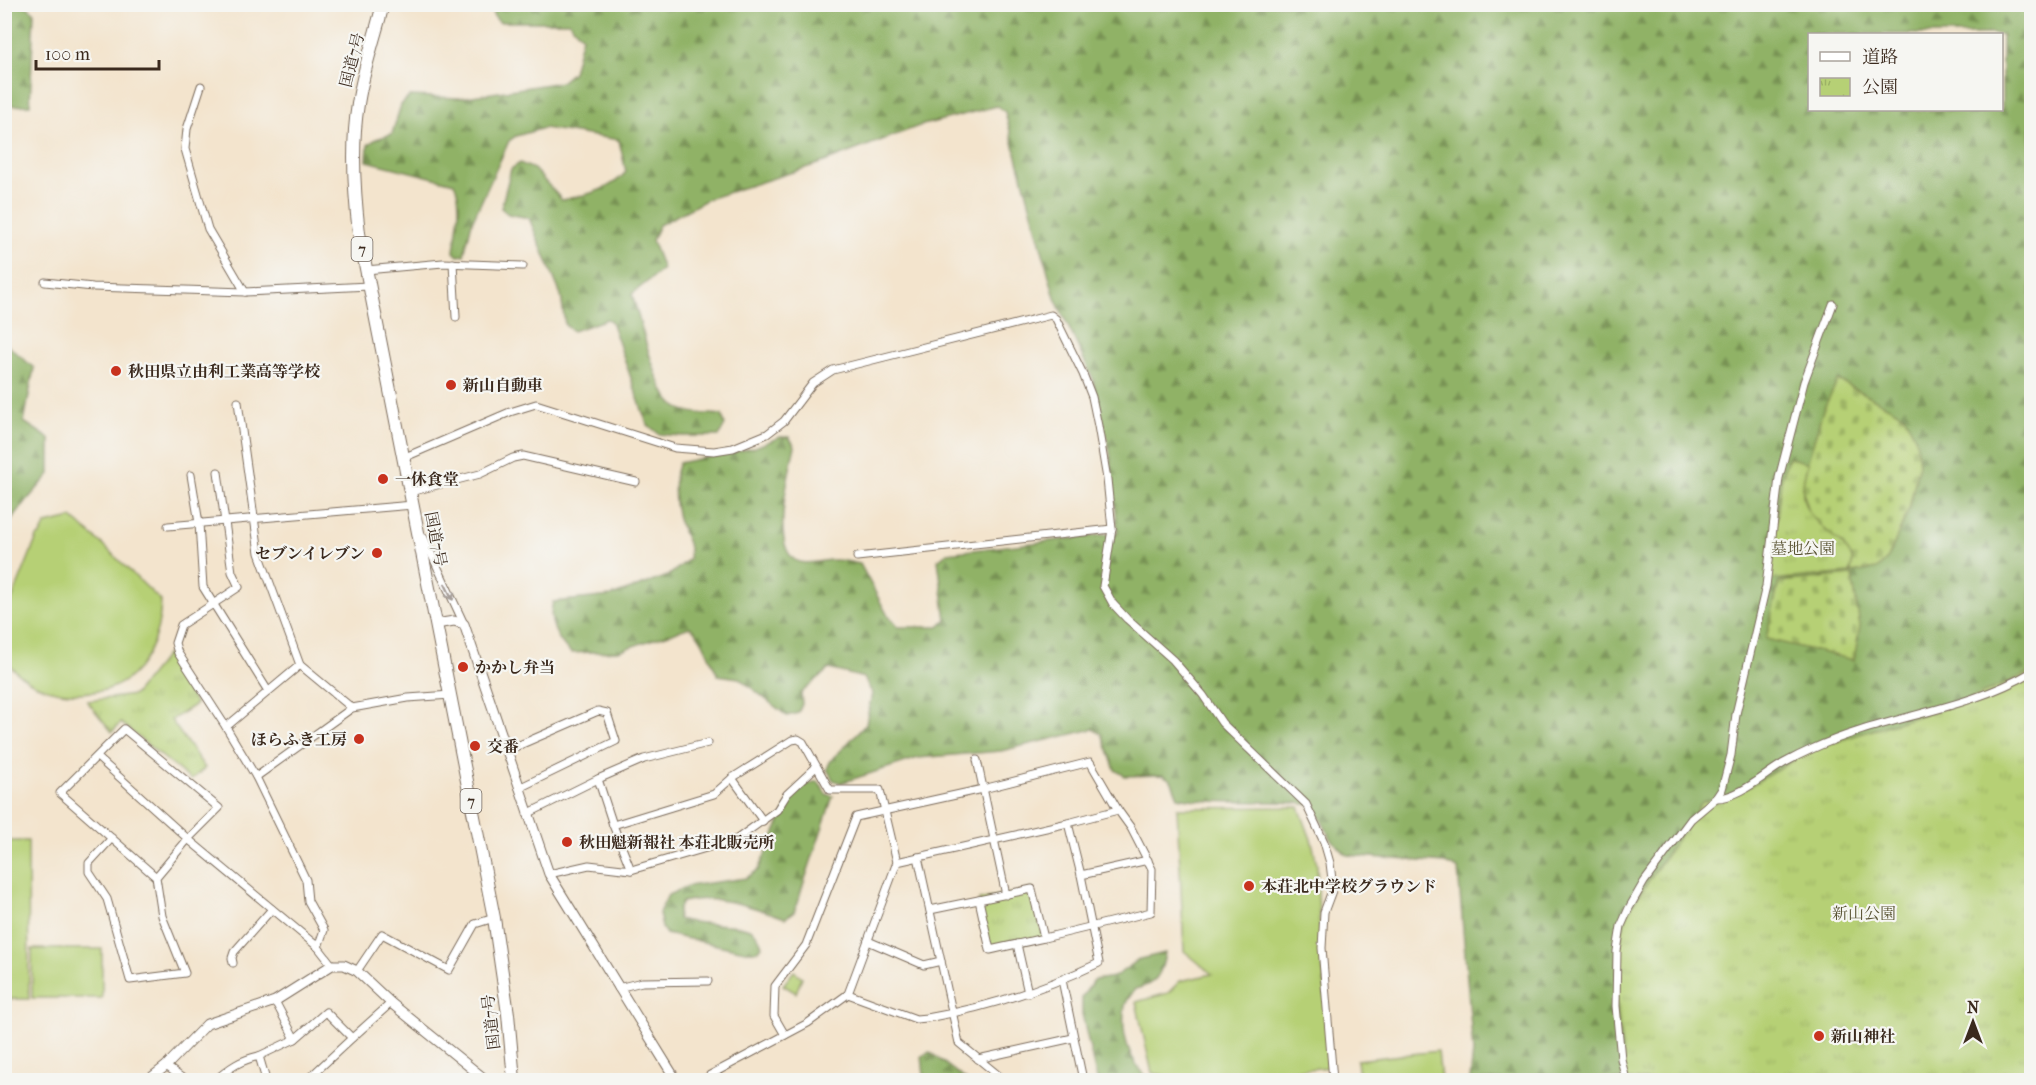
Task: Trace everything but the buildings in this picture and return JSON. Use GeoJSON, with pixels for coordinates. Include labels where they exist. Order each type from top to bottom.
{"type":"FeatureCollection","features":[{"type":"Feature","properties":{"kind":"highway","name":"国道7号"},"geometry":{"type":"LineString","coordinates":[[383,4],[358,103],[355,199],[369,286],[494,918],[508,1014],[514,1080]]}},
{"type":"Feature","properties":{"kind":"street"},"geometry":{"type":"LineString","coordinates":[[201,86],[187,129],[185,149],[208,229],[245,292]]}},
{"type":"Feature","properties":{"kind":"street"},"geometry":{"type":"LineString","coordinates":[[366,270],[453,263],[523,266]]}},
{"type":"Feature","properties":{"kind":"street"},"geometry":{"type":"LineString","coordinates":[[453,263],[456,317]]}},
{"type":"Feature","properties":{"kind":"street"},"geometry":{"type":"LineString","coordinates":[[45,282],[93,287],[245,292],[369,286]]}},
{"type":"Feature","properties":{"kind":"street"},"geometry":{"type":"LineString","coordinates":[[1626,1080],[1616,1006],[1617,951],[1621,926],[1644,882],[1691,819],[1716,798],[1722,789],[1731,755],[1736,714],[1766,586],[1779,478],[1804,382],[1833,304]]}},
{"type":"Feature","properties":{"kind":"street"},"geometry":{"type":"LineString","coordinates":[[403,458],[510,412],[536,404],[675,448],[703,451],[733,448],[767,434],[784,421],[813,383],[833,370],[1051,315],[1056,319],[1070,344],[1092,397],[1107,479],[1112,529],[1102,586],[1113,604],[1173,660],[1203,695],[1222,723],[1306,804],[1324,842],[1330,863],[1332,888],[1324,912],[1322,948],[1332,1080]]}},
{"type":"Feature","properties":{"kind":"street"},"geometry":{"type":"LineString","coordinates":[[238,402],[259,553],[300,665],[352,708]]}},
{"type":"Feature","properties":{"kind":"street"},"geometry":{"type":"LineString","coordinates":[[410,492],[480,474],[513,458],[523,456],[636,482]]}},
{"type":"Feature","properties":{"kind":"street"},"geometry":{"type":"LineString","coordinates":[[218,472],[232,572],[239,587],[181,625],[175,643],[178,653],[256,777],[306,880],[308,901],[324,930],[318,947]]}},
{"type":"Feature","properties":{"kind":"street"},"geometry":{"type":"LineString","coordinates":[[191,475],[199,523],[203,587],[268,691]]}},
{"type":"Feature","properties":{"kind":"street"},"geometry":{"type":"LineString","coordinates":[[168,526],[413,505]]}},
{"type":"Feature","properties":{"kind":"street"},"geometry":{"type":"LineString","coordinates":[[416,523],[464,624],[549,874],[676,1080]]}},
{"type":"Feature","properties":{"kind":"street"},"geometry":{"type":"LineString","coordinates":[[857,557],[1112,529]]}},
{"type":"Feature","properties":{"kind":"street"},"geometry":{"type":"LineString","coordinates":[[436,624],[454,621],[464,624]]}},
{"type":"Feature","properties":{"kind":"street"},"geometry":{"type":"LineString","coordinates":[[226,727],[300,665]]}},
{"type":"Feature","properties":{"kind":"street"},"geometry":{"type":"LineString","coordinates":[[1716,798],[1724,798],[1739,792],[1785,762],[1814,748],[1855,732],[1984,695],[2031,672]]}},
{"type":"Feature","properties":{"kind":"street"},"geometry":{"type":"LineString","coordinates":[[256,777],[352,708],[408,698],[451,694]]}},
{"type":"Feature","properties":{"kind":"street"},"geometry":{"type":"LineString","coordinates":[[508,750],[598,711],[607,713],[613,729],[616,741],[519,788]]}},
{"type":"Feature","properties":{"kind":"street"},"geometry":{"type":"LineString","coordinates":[[112,838],[89,863],[89,872],[107,899],[130,980],[185,973],[162,916],[156,877],[112,838],[60,793],[124,729],[219,808],[188,839],[156,877]]}},
{"type":"Feature","properties":{"kind":"street"},"geometry":{"type":"LineString","coordinates":[[613,825],[714,794],[732,778],[792,740],[798,739],[803,742],[830,790],[880,790],[897,862],[848,994],[808,1023],[710,1075],[705,1080]]}},
{"type":"Feature","properties":{"kind":"street"},"geometry":{"type":"LineString","coordinates":[[527,814],[644,759],[708,743]]}},
{"type":"Feature","properties":{"kind":"street"},"geometry":{"type":"LineString","coordinates":[[97,757],[188,839],[318,947],[332,965]]}},
{"type":"Feature","properties":{"kind":"street"},"geometry":{"type":"LineString","coordinates":[[976,760],[1006,894]]}},
{"type":"Feature","properties":{"kind":"street"},"geometry":{"type":"LineString","coordinates":[[785,1035],[774,1016],[775,986],[806,945],[856,817],[983,789],[1090,762],[1148,860],[1152,876],[1151,912],[990,950],[979,900]]}},
{"type":"Feature","properties":{"kind":"street"},"geometry":{"type":"LineString","coordinates":[[549,874],[589,865],[630,870],[737,839],[777,810],[788,794],[816,767]]}},
{"type":"Feature","properties":{"kind":"street"},"geometry":{"type":"LineString","coordinates":[[732,778],[763,821]]}},
{"type":"Feature","properties":{"kind":"street"},"geometry":{"type":"LineString","coordinates":[[598,779],[630,870]]}},
{"type":"Feature","properties":{"kind":"street"},"geometry":{"type":"LineString","coordinates":[[897,862],[1118,810]]}},
{"type":"Feature","properties":{"kind":"street"},"geometry":{"type":"LineString","coordinates":[[848,994],[916,1019],[952,1013],[1028,993],[1099,963],[1068,823]]}},
{"type":"Feature","properties":{"kind":"street"},"geometry":{"type":"LineString","coordinates":[[918,857],[959,1043],[1004,1080]]}},
{"type":"Feature","properties":{"kind":"street"},"geometry":{"type":"LineString","coordinates":[[1081,875],[1148,860]]}},
{"type":"Feature","properties":{"kind":"street"},"geometry":{"type":"LineString","coordinates":[[930,910],[1032,889],[1044,938]]}},
{"type":"Feature","properties":{"kind":"street"},"geometry":{"type":"LineString","coordinates":[[233,963],[234,952],[272,909]]}},
{"type":"Feature","properties":{"kind":"street"},"geometry":{"type":"LineString","coordinates":[[357,971],[382,934],[449,970],[475,924],[494,918]]}},
{"type":"Feature","properties":{"kind":"street"},"geometry":{"type":"LineString","coordinates":[[868,941],[924,965],[941,961]]}},
{"type":"Feature","properties":{"kind":"street"},"geometry":{"type":"LineString","coordinates":[[1017,944],[1028,993]]}},
{"type":"Feature","properties":{"kind":"street"},"geometry":{"type":"LineString","coordinates":[[148,1080],[166,1066],[207,1024],[275,1001],[332,965],[344,965],[357,971],[391,1003],[486,1080]]}},
{"type":"Feature","properties":{"kind":"street"},"geometry":{"type":"LineString","coordinates":[[1062,980],[1083,1080]]}},
{"type":"Feature","properties":{"kind":"street"},"geometry":{"type":"LineString","coordinates":[[618,988],[642,982],[708,981]]}},
{"type":"Feature","properties":{"kind":"street"},"geometry":{"type":"LineString","coordinates":[[275,1001],[295,1039]]}},
{"type":"Feature","properties":{"kind":"street"},"geometry":{"type":"LineString","coordinates":[[307,1080],[391,1003]]}},
{"type":"Feature","properties":{"kind":"street"},"geometry":{"type":"LineString","coordinates":[[216,1080],[231,1067],[244,1060],[259,1056],[295,1039],[326,1012],[352,1038]]}},
{"type":"Feature","properties":{"kind":"street"},"geometry":{"type":"LineString","coordinates":[[978,1059],[1073,1038]]}},
{"type":"Feature","properties":{"kind":"street"},"geometry":{"type":"LineString","coordinates":[[259,1056],[266,1080]]}},
{"type":"Feature","properties":{"kind":"street"},"geometry":{"type":"LineString","coordinates":[[166,1066],[185,1080]]}},
{"type":"Feature","properties":{"kind":"street"},"geometry":{"type":"LineString","coordinates":[[2028,1080],[2031,1077]]}},
{"type":"Feature","properties":{"kind":"green space"},"geometry":{"type":"Polygon","coordinates":[[[5,4],[25,5],[34,12],[30,105],[5,106],[5,4]]]}},
{"type":"Feature","properties":{"kind":"green space"},"geometry":{"type":"Polygon","coordinates":[[[641,4],[645,7],[662,4],[2031,5],[2031,1080],[1470,1080],[1473,1052],[1458,869],[1445,863],[1347,855],[1332,840],[1313,805],[1211,801],[1178,797],[1171,780],[1163,775],[1125,776],[1115,770],[1102,734],[1093,729],[1001,751],[918,758],[841,783],[833,780],[827,769],[830,762],[866,724],[872,693],[864,678],[829,669],[801,693],[802,704],[798,713],[787,716],[739,678],[718,675],[702,642],[690,627],[618,651],[571,653],[554,630],[551,616],[553,602],[611,596],[668,576],[689,559],[688,543],[675,505],[674,490],[679,463],[753,448],[780,437],[789,437],[795,446],[786,490],[783,527],[790,555],[803,563],[842,560],[860,564],[887,614],[898,627],[939,627],[946,620],[938,560],[947,553],[1118,533],[1110,452],[1093,379],[1055,298],[1005,112],[997,106],[919,126],[824,162],[708,199],[659,225],[652,240],[663,269],[632,294],[649,352],[660,382],[672,403],[689,412],[722,415],[725,425],[719,436],[659,434],[647,424],[611,321],[607,319],[573,331],[565,325],[561,295],[529,218],[508,214],[501,208],[511,169],[520,163],[534,169],[562,200],[597,191],[612,184],[626,172],[619,140],[544,128],[516,136],[509,141],[472,222],[464,255],[458,256],[454,252],[459,208],[454,183],[367,161],[368,145],[376,139],[392,134],[401,105],[410,96],[460,98],[561,82],[573,72],[582,37],[569,22],[499,22],[493,15],[495,5],[641,4]]]}},
{"type":"Feature","properties":{"kind":"green space"},"geometry":{"type":"Polygon","coordinates":[[[5,343],[34,368],[24,422],[50,439],[50,474],[15,514],[5,531],[5,343]]]}},
{"type":"Feature","properties":{"kind":"green space"},"geometry":{"type":"Polygon","coordinates":[[[1838,380],[1904,415],[1916,439],[1919,464],[1909,509],[1888,558],[1877,569],[1851,573],[1852,558],[1844,547],[1811,518],[1803,492],[1803,477],[1823,410],[1838,380]]]}},
{"type":"Feature","properties":{"kind":"green space","name":"墓地公園"},"geometry":{"type":"Polygon","coordinates":[[[1788,457],[1808,463],[1803,489],[1806,508],[1850,554],[1852,566],[1850,573],[1770,580],[1781,480],[1788,457]]]}},
{"type":"Feature","properties":{"kind":"green space"},"geometry":{"type":"Polygon","coordinates":[[[72,518],[161,601],[158,627],[149,652],[142,663],[123,682],[100,691],[72,693],[43,688],[20,675],[6,661],[5,617],[37,537],[46,524],[72,518]]]}},
{"type":"Feature","properties":{"kind":"green space"},"geometry":{"type":"Polygon","coordinates":[[[1852,575],[1860,626],[1854,660],[1766,639],[1779,582],[1852,575]]]}},
{"type":"Feature","properties":{"kind":"green space"},"geometry":{"type":"Polygon","coordinates":[[[167,654],[196,704],[171,720],[205,768],[191,780],[121,723],[112,732],[87,701],[134,695],[167,654]]]}},
{"type":"Feature","properties":{"kind":"green space","name":"新山公園"},"geometry":{"type":"Polygon","coordinates":[[[2031,672],[2031,1080],[1626,1080],[1617,993],[1619,950],[1623,929],[1630,908],[1702,802],[1739,792],[1815,748],[1966,701],[2031,672]]]}},
{"type":"Feature","properties":{"kind":"green space"},"geometry":{"type":"Polygon","coordinates":[[[818,781],[826,794],[833,796],[794,912],[785,918],[734,902],[708,899],[682,902],[678,910],[678,919],[752,930],[756,933],[762,946],[757,951],[745,951],[666,934],[662,928],[659,913],[668,895],[688,886],[746,878],[758,870],[790,800],[805,785],[818,781]]]}},
{"type":"Feature","properties":{"kind":"green space"},"geometry":{"type":"Polygon","coordinates":[[[1299,807],[1312,842],[1317,864],[1331,1067],[1185,1080],[1152,1073],[1136,1002],[1168,993],[1180,981],[1212,974],[1184,951],[1177,808],[1299,807]]]}},
{"type":"Feature","properties":{"kind":"green space"},"geometry":{"type":"Polygon","coordinates":[[[4,841],[28,841],[29,999],[5,999],[4,841]]]}},
{"type":"Feature","properties":{"kind":"green space"},"geometry":{"type":"Polygon","coordinates":[[[1032,889],[1044,938],[990,950],[979,900],[1032,889]]]}},
{"type":"Feature","properties":{"kind":"green space"},"geometry":{"type":"Polygon","coordinates":[[[32,949],[102,949],[102,998],[32,998],[32,949]]]}},
{"type":"Feature","properties":{"kind":"green space"},"geometry":{"type":"Polygon","coordinates":[[[1165,953],[1160,973],[1148,985],[1135,989],[1128,999],[1124,1016],[1128,1047],[1137,1065],[1151,1080],[1097,1080],[1082,1014],[1082,997],[1094,980],[1114,977],[1140,959],[1165,953]]]}},
{"type":"Feature","properties":{"kind":"green space"},"geometry":{"type":"Polygon","coordinates":[[[794,971],[802,977],[796,993],[783,985],[794,971]]]}},
{"type":"Feature","properties":{"kind":"green space"},"geometry":{"type":"Polygon","coordinates":[[[1438,1051],[1441,1080],[1359,1080],[1357,1060],[1438,1051]]]}},
{"type":"Feature","properties":{"kind":"green space"},"geometry":{"type":"Polygon","coordinates":[[[930,1052],[966,1080],[931,1080],[924,1075],[922,1056],[930,1052]]]}},
{"type":"Feature","properties":{"kind":"place","name":"秋田県立由利工業高等学校"},"geometry":{"type":"Point","coordinates":[116,371]}},
{"type":"Feature","properties":{"kind":"place","name":"新山自動車"},"geometry":{"type":"Point","coordinates":[451,385]}},
{"type":"Feature","properties":{"kind":"place","name":"一休食堂"},"geometry":{"type":"Point","coordinates":[383,479]}},
{"type":"Feature","properties":{"kind":"place","name":"セブンイレブン"},"geometry":{"type":"Point","coordinates":[377,553]}},
{"type":"Feature","properties":{"kind":"place","name":"かかし弁当"},"geometry":{"type":"Point","coordinates":[463,667]}},
{"type":"Feature","properties":{"kind":"place","name":"ほらふき工房"},"geometry":{"type":"Point","coordinates":[359,739]}},
{"type":"Feature","properties":{"kind":"place","name":"交番"},"geometry":{"type":"Point","coordinates":[475,746]}},
{"type":"Feature","properties":{"kind":"place","name":"秋田魁新報社 本荘北販売所"},"geometry":{"type":"Point","coordinates":[567,842]}},
{"type":"Feature","properties":{"kind":"place","name":"本荘北中学校グラウンド"},"geometry":{"type":"Point","coordinates":[1249,886]}},
{"type":"Feature","properties":{"kind":"place","name":"新山神社"},"geometry":{"type":"Point","coordinates":[1819,1036]}}]}
